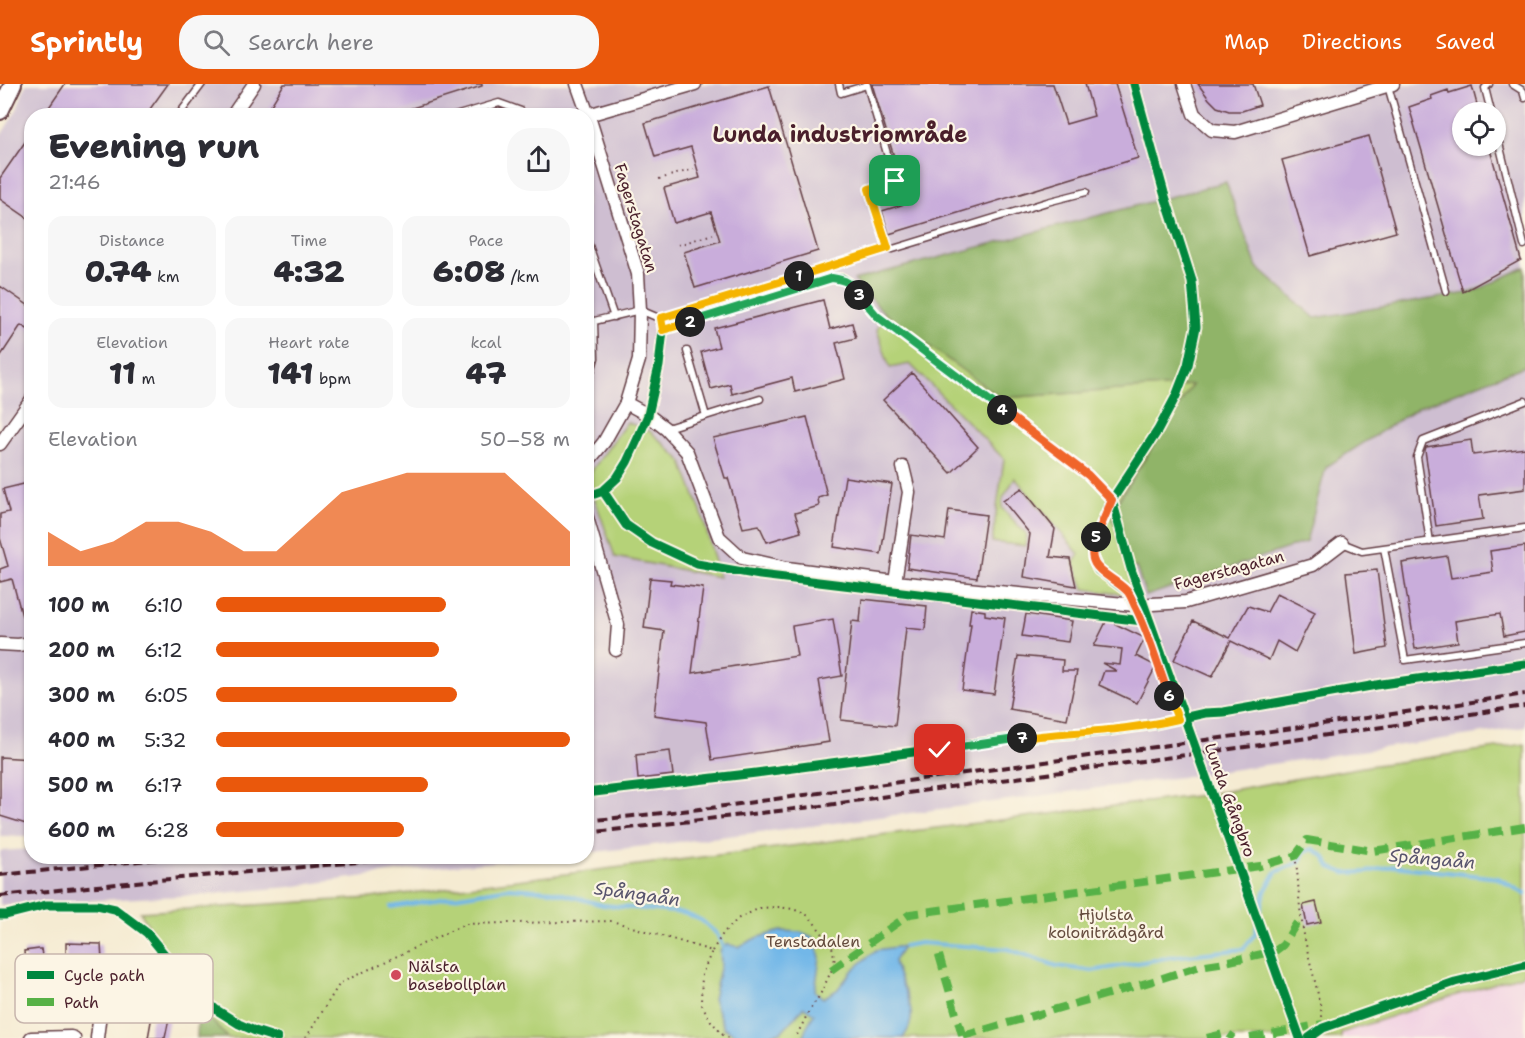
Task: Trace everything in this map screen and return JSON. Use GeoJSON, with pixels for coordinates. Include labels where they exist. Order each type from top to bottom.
{"type":"FeatureCollection","features":[{"type":"Feature","properties":{"kind":"street"},"geometry":{"type":"LineString","coordinates":[[0,111],[13,84]]}},
{"type":"Feature","properties":{"kind":"street"},"geometry":{"type":"LineString","coordinates":[[238,108],[254,84]]}},
{"type":"Feature","properties":{"kind":"street","name":"Fagerstagatan"},"geometry":{"type":"LineString","coordinates":[[577,84],[584,108]]}},
{"type":"Feature","properties":{"kind":"street"},"geometry":{"type":"LineString","coordinates":[[594,119],[695,84]]}},
{"type":"Feature","properties":{"kind":"street"},"geometry":{"type":"LineString","coordinates":[[1184,84],[1194,114],[1212,130],[1235,132],[1390,85]]}},
{"type":"Feature","properties":{"kind":"street","name":"Fagerstagatan"},"geometry":{"type":"LineString","coordinates":[[594,139],[638,274],[639,360],[626,403],[648,415],[666,429],[687,453],[719,537],[742,558],[787,568],[895,582],[1134,605],[1186,602],[1313,565],[1342,543]]}},
{"type":"Feature","properties":{"kind":"street"},"geometry":{"type":"LineString","coordinates":[[594,454],[604,442],[626,403]]}},
{"type":"Feature","properties":{"kind":"street"},"geometry":{"type":"LineString","coordinates":[[0,444],[24,410]]}},
{"type":"Feature","properties":{"kind":"street"},"geometry":{"type":"LineString","coordinates":[[895,582],[909,492],[903,467]]}},
{"type":"Feature","properties":{"kind":"street"},"geometry":{"type":"LineString","coordinates":[[594,542],[618,625],[616,650]]}},
{"type":"Feature","properties":{"kind":"street"},"geometry":{"type":"LineString","coordinates":[[0,644],[24,644]]}},
{"type":"Feature","properties":{"kind":"street"},"geometry":{"type":"LineString","coordinates":[[97,1038],[99,1023]]}},
{"type":"Feature","properties":{"kind":"street"},"geometry":{"type":"LineString","coordinates":[[31,1038],[71,1036],[74,1038]]}},
{"type":"Feature","properties":{"kind":"lane"},"geometry":{"type":"LineString","coordinates":[[184,108],[201,84]]}},
{"type":"Feature","properties":{"kind":"lane"},"geometry":{"type":"LineString","coordinates":[[839,84],[841,93],[867,85],[895,181],[869,189],[888,248]]}},
{"type":"Feature","properties":{"kind":"lane"},"geometry":{"type":"LineString","coordinates":[[1488,102],[1485,88],[1489,84]]}},
{"type":"Feature","properties":{"kind":"lane"},"geometry":{"type":"LineString","coordinates":[[1512,84],[1524,93]]}},
{"type":"Feature","properties":{"kind":"lane"},"geometry":{"type":"LineString","coordinates":[[1390,85],[1446,291]]}},
{"type":"Feature","properties":{"kind":"lane"},"geometry":{"type":"LineString","coordinates":[[482,108],[499,103],[513,108]]}},
{"type":"Feature","properties":{"kind":"lane"},"geometry":{"type":"LineString","coordinates":[[1502,156],[1524,245]]}},
{"type":"Feature","properties":{"kind":"lane"},"geometry":{"type":"LineString","coordinates":[[594,361],[594,321],[640,310],[661,318],[888,248],[893,249],[1086,192]]}},
{"type":"Feature","properties":{"kind":"lane"},"geometry":{"type":"LineString","coordinates":[[594,260],[614,317]]}},
{"type":"Feature","properties":{"kind":"lane"},"geometry":{"type":"LineString","coordinates":[[687,351],[706,416]]}},
{"type":"Feature","properties":{"kind":"lane"},"geometry":{"type":"LineString","coordinates":[[666,429],[760,399]]}},
{"type":"Feature","properties":{"kind":"lane"},"geometry":{"type":"LineString","coordinates":[[1430,542],[1417,457],[1423,441],[1525,401]]}},
{"type":"Feature","properties":{"kind":"lane","name":"Fagerstagatan"},"geometry":{"type":"LineString","coordinates":[[1342,543],[1362,551],[1525,528]]}},
{"type":"Feature","properties":{"kind":"lane"},"geometry":{"type":"LineString","coordinates":[[1384,548],[1405,660],[1525,643]]}},
{"type":"Feature","properties":{"kind":"path"},"geometry":{"type":"LineString","coordinates":[[659,179],[694,170]]}},
{"type":"Feature","properties":{"kind":"path"},"geometry":{"type":"LineString","coordinates":[[678,245],[713,234]]}},
{"type":"Feature","properties":{"kind":"path"},"geometry":{"type":"LineString","coordinates":[[1295,856],[1299,875],[1302,922],[1321,1008],[1321,1033]]}},
{"type":"Feature","properties":{"kind":"path"},"geometry":{"type":"LineString","coordinates":[[722,1036],[701,1003],[702,974],[712,951],[724,932],[739,918],[760,908],[778,907],[793,909],[809,916],[832,946],[835,963],[820,995],[795,1038]]}},
{"type":"Feature","properties":{"kind":"path"},"geometry":{"type":"LineString","coordinates":[[306,1038],[340,983],[465,924],[612,921],[712,951]]}},
{"type":"Feature","properties":{"kind":"path"},"geometry":{"type":"LineString","coordinates":[[1321,1033],[1334,1024]]}},
{"type":"Feature","properties":{"kind":"shaded area","name":"Lunda industriområde"},"geometry":{"type":"Polygon","coordinates":[[[26,84],[1525,84],[1525,727],[1196,775],[594,852],[594,108],[24,108],[24,836],[0,836],[0,137],[17,109],[26,84]]]}},
{"type":"Feature","properties":{"kind":"shaded area"},"geometry":{"type":"Polygon","coordinates":[[[24,849],[24,864],[474,864],[408,870],[289,887],[201,895],[0,905],[0,851],[24,849]]]}},
{"type":"Feature","properties":{"kind":"shaded area"},"geometry":{"type":"Polygon","coordinates":[[[1525,974],[1525,1038],[1341,1038],[1341,1033],[1525,974]]]}},
{"type":"Feature","properties":{"kind":"green space"},"geometry":{"type":"Polygon","coordinates":[[[1226,182],[1257,267],[1315,318],[1473,292],[1525,267],[1525,366],[1419,407],[1326,467],[1306,542],[1146,596],[1136,567],[1128,571],[1111,512],[1192,385],[1001,398],[884,313],[854,280],[1226,182]]]}},
{"type":"Feature","properties":{"kind":"green space"},"geometry":{"type":"Polygon","coordinates":[[[884,313],[1001,398],[1192,385],[1111,512],[1133,588],[1120,594],[1084,589],[1074,562],[1079,554],[1015,478],[1003,498],[1002,508],[1027,535],[1025,546],[992,542],[1004,459],[910,364],[890,368],[877,330],[884,313]]]}},
{"type":"Feature","properties":{"kind":"green space"},"geometry":{"type":"Polygon","coordinates":[[[627,422],[651,432],[681,460],[702,514],[719,577],[615,557],[594,497],[594,467],[627,422]]]}},
{"type":"Feature","properties":{"kind":"green space"},"geometry":{"type":"Polygon","coordinates":[[[1525,744],[1525,974],[1341,1033],[1341,1038],[228,1038],[213,1022],[213,954],[166,954],[140,912],[371,898],[1203,795],[1369,766],[1525,744]]]}},
{"type":"Feature","properties":{"kind":"green space"},"geometry":{"type":"Polygon","coordinates":[[[213,1022],[228,1038],[197,1038],[197,1023],[213,1022]]]}},
{"type":"Feature","properties":{"kind":"water"},"geometry":{"type":"Polygon","coordinates":[[[781,931],[801,932],[813,937],[820,957],[815,991],[823,998],[837,990],[852,971],[876,950],[904,946],[894,961],[911,1009],[909,1028],[903,1038],[803,1038],[814,1014],[804,1007],[781,1032],[762,1037],[740,1037],[724,1028],[713,999],[721,964],[720,950],[727,944],[738,947],[756,938],[781,931]]]}},
{"type":"Feature","properties":{"kind":"building"},"geometry":{"type":"Polygon","coordinates":[[[65,84],[168,84],[151,108],[48,108],[65,84]]]}},
{"type":"Feature","properties":{"kind":"building"},"geometry":{"type":"Polygon","coordinates":[[[284,84],[482,84],[482,86],[412,108],[269,108],[284,84]]]}},
{"type":"Feature","properties":{"kind":"building"},"geometry":{"type":"Polygon","coordinates":[[[872,84],[1053,84],[1066,124],[1094,116],[1085,84],[1115,84],[1138,158],[889,234],[882,211],[908,203],[872,84]]]}},
{"type":"Feature","properties":{"kind":"building"},"geometry":{"type":"Polygon","coordinates":[[[1198,84],[1253,84],[1260,105],[1242,111],[1229,111],[1217,107],[1198,84]]]}},
{"type":"Feature","properties":{"kind":"building"},"geometry":{"type":"Polygon","coordinates":[[[769,86],[818,251],[695,288],[684,252],[720,241],[711,212],[674,223],[664,188],[700,178],[691,147],[655,157],[645,123],[769,86]]]}},
{"type":"Feature","properties":{"kind":"building"},"geometry":{"type":"Polygon","coordinates":[[[1472,86],[1476,102],[1452,102],[1452,156],[1492,156],[1521,260],[1463,292],[1409,107],[1432,99],[1431,96],[1448,90],[1449,93],[1472,86]]]}},
{"type":"Feature","properties":{"kind":"building"},"geometry":{"type":"Polygon","coordinates":[[[1369,136],[1396,232],[1310,256],[1282,160],[1369,136]]]}},
{"type":"Feature","properties":{"kind":"building"},"geometry":{"type":"Polygon","coordinates":[[[24,144],[24,216],[0,199],[0,178],[24,144]]]}},
{"type":"Feature","properties":{"kind":"building"},"geometry":{"type":"Polygon","coordinates":[[[0,286],[24,302],[24,327],[21,325],[0,357],[0,286]]]}},
{"type":"Feature","properties":{"kind":"building"},"geometry":{"type":"Polygon","coordinates":[[[823,300],[830,329],[852,323],[856,338],[836,343],[845,379],[795,392],[792,378],[732,394],[730,384],[711,389],[701,352],[719,347],[714,328],[823,300]]]}},
{"type":"Feature","properties":{"kind":"building"},"geometry":{"type":"Polygon","coordinates":[[[912,373],[978,447],[951,473],[883,400],[912,373]]]}},
{"type":"Feature","properties":{"kind":"building"},"geometry":{"type":"Polygon","coordinates":[[[807,417],[827,495],[818,498],[819,506],[795,513],[801,532],[767,542],[759,525],[743,528],[713,438],[807,417]]]}},
{"type":"Feature","properties":{"kind":"building"},"geometry":{"type":"Polygon","coordinates":[[[1471,440],[1473,455],[1525,448],[1525,489],[1479,495],[1483,519],[1436,526],[1426,447],[1471,440]]]}},
{"type":"Feature","properties":{"kind":"building"},"geometry":{"type":"Polygon","coordinates":[[[845,477],[892,484],[881,554],[834,547],[845,477]]]}},
{"type":"Feature","properties":{"kind":"building"},"geometry":{"type":"Polygon","coordinates":[[[24,484],[24,616],[22,616],[12,579],[0,582],[0,569],[8,566],[0,538],[0,514],[9,512],[3,489],[24,484]]]}},
{"type":"Feature","properties":{"kind":"building"},"geometry":{"type":"Polygon","coordinates":[[[1022,488],[1055,529],[1050,557],[1070,559],[1076,586],[1024,577],[1030,534],[1003,501],[1022,488]]]}},
{"type":"Feature","properties":{"kind":"building"},"geometry":{"type":"Polygon","coordinates":[[[949,510],[986,515],[977,578],[907,568],[911,535],[945,540],[949,510]]]}},
{"type":"Feature","properties":{"kind":"building"},"geometry":{"type":"Polygon","coordinates":[[[1525,546],[1525,632],[1504,636],[1500,614],[1455,621],[1458,642],[1415,649],[1402,563],[1447,556],[1451,578],[1493,572],[1490,551],[1525,546]]]}},
{"type":"Feature","properties":{"kind":"building"},"geometry":{"type":"Polygon","coordinates":[[[1377,570],[1387,648],[1356,654],[1346,573],[1377,570]]]}},
{"type":"Feature","properties":{"kind":"building"},"geometry":{"type":"Polygon","coordinates":[[[650,578],[671,580],[670,584],[703,588],[692,673],[797,656],[792,626],[833,619],[842,676],[819,680],[829,742],[712,760],[706,722],[654,715],[664,631],[644,628],[650,578]]]}},
{"type":"Feature","properties":{"kind":"building"},"geometry":{"type":"Polygon","coordinates":[[[1277,593],[1315,612],[1295,652],[1277,641],[1269,660],[1231,641],[1212,677],[1174,660],[1193,621],[1230,638],[1248,606],[1267,612],[1277,593]]]}},
{"type":"Feature","properties":{"kind":"building"},"geometry":{"type":"Polygon","coordinates":[[[862,599],[927,606],[925,630],[906,628],[895,726],[841,720],[852,621],[860,622],[862,599]]]}},
{"type":"Feature","properties":{"kind":"building"},"geometry":{"type":"Polygon","coordinates":[[[971,609],[985,611],[985,615],[1005,618],[994,694],[962,690],[971,609]]]}},
{"type":"Feature","properties":{"kind":"building"},"geometry":{"type":"Polygon","coordinates":[[[1026,614],[1072,621],[1068,642],[1022,636],[1026,614]]]}},
{"type":"Feature","properties":{"kind":"building"},"geometry":{"type":"Polygon","coordinates":[[[1107,620],[1145,638],[1136,656],[1156,666],[1137,703],[1099,685],[1104,671],[1117,671],[1102,663],[1120,665],[1122,649],[1094,646],[1107,620]]]}},
{"type":"Feature","properties":{"kind":"building"},"geometry":{"type":"Polygon","coordinates":[[[1018,656],[1063,660],[1062,671],[1077,671],[1067,719],[1009,709],[1018,656]]]}},
{"type":"Feature","properties":{"kind":"building"},"geometry":{"type":"Polygon","coordinates":[[[670,751],[673,775],[638,779],[636,755],[670,751]]]}},
{"type":"Feature","properties":{"kind":"building"},"geometry":{"type":"Polygon","coordinates":[[[0,757],[24,759],[24,823],[0,816],[0,757]]]}},
{"type":"Feature","properties":{"kind":"building"},"geometry":{"type":"Polygon","coordinates":[[[1316,902],[1321,922],[1307,925],[1303,905],[1316,902]]]}},
{"type":"Feature","properties":{"kind":"building"},"geometry":{"type":"Polygon","coordinates":[[[66,943],[101,944],[102,954],[66,954],[66,943]]]}},
{"type":"Feature","properties":{"kind":"building"},"geometry":{"type":"Polygon","coordinates":[[[41,949],[42,954],[24,954],[24,951],[41,949]]]}},
{"type":"Feature","properties":{"kind":"building"},"geometry":{"type":"Polygon","coordinates":[[[151,1023],[168,1023],[165,1038],[148,1038],[151,1023]]]}},
{"type":"Feature","properties":{"kind":"waterway","name":"Spångaån"},"geometry":{"type":"LineString","coordinates":[[904,946],[920,943],[1008,949],[1057,966],[1092,971],[1171,957],[1243,949],[1255,934],[1265,891],[1276,872],[1300,862],[1304,852],[1313,849],[1324,856],[1330,867],[1345,873],[1367,872],[1393,866],[1498,878],[1525,894]]}},
{"type":"Feature","properties":{"kind":"waterway","name":"Spångaån"},"geometry":{"type":"LineString","coordinates":[[391,907],[509,888],[552,891],[603,905],[683,913],[701,920],[717,934],[723,947]]}},
{"type":"Feature","properties":{"kind":"railway"},"geometry":{"type":"LineString","coordinates":[[594,820],[710,808],[1525,694]]}},
{"type":"Feature","properties":{"kind":"railway"},"geometry":{"type":"LineString","coordinates":[[594,832],[821,806],[1525,706]]}},
{"type":"Feature","properties":{"kind":"railway"},"geometry":{"type":"LineString","coordinates":[[0,875],[109,864]]}},
{"type":"Feature","properties":{"kind":"railway"},"geometry":{"type":"LineString","coordinates":[[0,896],[336,864]]}},
{"type":"Feature","properties":{"kind":"marked path"},"geometry":{"type":"LineString","coordinates":[[831,970],[910,914],[1260,866],[1295,856],[1307,840],[1373,851],[1525,827]]}},
{"type":"Feature","properties":{"kind":"marked path"},"geometry":{"type":"LineString","coordinates":[[963,1036],[1200,966],[1275,951],[1283,945],[1301,916]]}},
{"type":"Feature","properties":{"kind":"marked path"},"geometry":{"type":"LineString","coordinates":[[939,955],[963,1038]]}},
{"type":"Feature","properties":{"kind":"marked path"},"geometry":{"type":"LineString","coordinates":[[1250,1038],[1323,1024]]}},
{"type":"Feature","properties":{"kind":"marked path"},"geometry":{"type":"LineString","coordinates":[[1207,1038],[1227,1033],[1234,1038]]}},
{"type":"Feature","properties":{"kind":"cycle path"},"geometry":{"type":"LineString","coordinates":[[1134,84],[1164,193],[1192,281],[1196,327],[1188,365],[1176,396],[1158,430],[1112,500],[1092,546],[1093,558],[1098,570],[1128,592],[1137,611]]}},
{"type":"Feature","properties":{"kind":"cycle path","name":"Lunda Gångbro"},"geometry":{"type":"LineString","coordinates":[[661,319],[663,330],[832,278],[843,279],[877,316],[1088,475],[1112,500],[1132,572],[1300,1038]]}},
{"type":"Feature","properties":{"kind":"cycle path"},"geometry":{"type":"LineString","coordinates":[[594,494],[603,491],[617,478],[627,462],[648,415],[659,366],[663,330]]}},
{"type":"Feature","properties":{"kind":"cycle path"},"geometry":{"type":"LineString","coordinates":[[603,491],[626,525],[652,543],[697,564],[760,575],[1143,621]]}},
{"type":"Feature","properties":{"kind":"cycle path"},"geometry":{"type":"LineString","coordinates":[[594,792],[1019,738],[1107,731],[1382,684],[1525,664]]}},
{"type":"Feature","properties":{"kind":"cycle path"},"geometry":{"type":"LineString","coordinates":[[0,915],[46,905],[97,905],[115,909],[147,933],[164,954]]}},
{"type":"Feature","properties":{"kind":"cycle path"},"geometry":{"type":"LineString","coordinates":[[1309,1038],[1323,1028],[1455,982],[1525,965]]}},
{"type":"Feature","properties":{"kind":"cycle path"},"geometry":{"type":"LineString","coordinates":[[213,1007],[239,1024],[277,1038]]}},
{"type":"Feature","properties":{"kind":"place","name":"Nälsta basebollplan"},"geometry":{"type":"Point","coordinates":[396,975]}},
{"type":"Feature","properties":{"kind":"district","name":"Lunda industriområde"},"geometry":{"type":"Point","coordinates":[840,134]}},
{"type":"Feature","properties":{"kind":"route"},"geometry":{"type":"LineString","coordinates":[[895,181],[869,189],[888,248],[661,318],[663,330],[832,278],[843,279],[877,316],[1088,475],[1112,500],[1092,546],[1093,558],[1098,570],[1128,592],[1143,621],[1178,719],[1107,731],[1019,738],[940,750]]}},
{"type":"Feature","properties":{"kind":"park label","name":"Hjulsta koloniträdgård"},"geometry":{"type":"Point","coordinates":[1106,923]}},
{"type":"Feature","properties":{"kind":"park label","name":"Tenstadalen"},"geometry":{"type":"Point","coordinates":[813,941]}}]}
